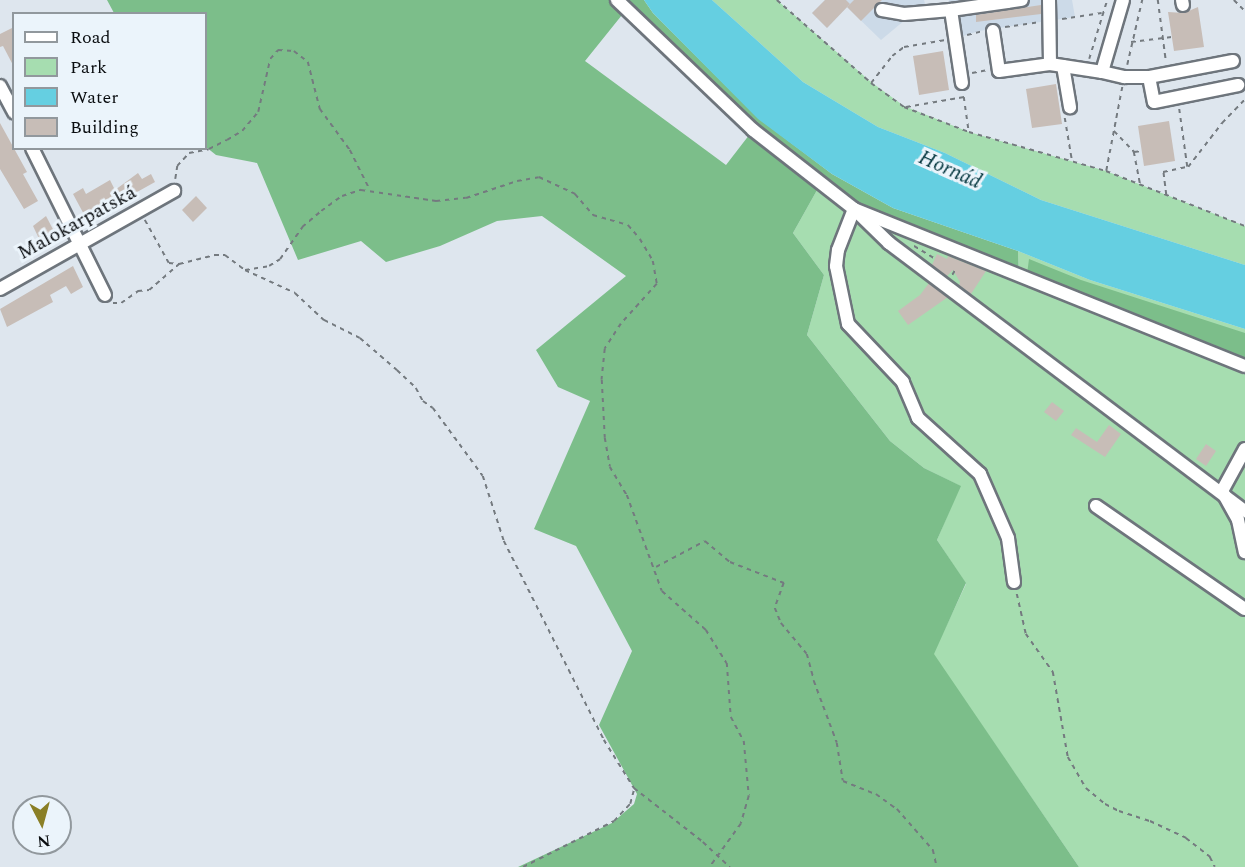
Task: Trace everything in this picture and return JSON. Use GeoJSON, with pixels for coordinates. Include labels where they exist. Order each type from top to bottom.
{"type":"FeatureCollection","features":[{"type":"Feature","properties":{"kind":"street"},"geometry":{"type":"LineString","coordinates":[[617,0],[753,130],[854,209],[890,243],[1222,491],[1245,511]]}},
{"type":"Feature","properties":{"kind":"street"},"geometry":{"type":"LineString","coordinates":[[882,10],[904,14],[1022,0]]}},
{"type":"Feature","properties":{"kind":"street"},"geometry":{"type":"LineString","coordinates":[[1049,0],[1050,64]]}},
{"type":"Feature","properties":{"kind":"street"},"geometry":{"type":"LineString","coordinates":[[1102,72],[1123,0]]}},
{"type":"Feature","properties":{"kind":"street"},"geometry":{"type":"LineString","coordinates":[[951,10],[961,79]]}},
{"type":"Feature","properties":{"kind":"street"},"geometry":{"type":"LineString","coordinates":[[995,30],[999,71],[1050,64],[1135,78],[1233,61]]}},
{"type":"Feature","properties":{"kind":"street"},"geometry":{"type":"LineString","coordinates":[[1063,66],[1070,107]]}},
{"type":"Feature","properties":{"kind":"street"},"geometry":{"type":"LineString","coordinates":[[1149,77],[1154,102],[1238,85]]}},
{"type":"Feature","properties":{"kind":"street"},"geometry":{"type":"LineString","coordinates":[[0,86],[12,108]]}},
{"type":"Feature","properties":{"kind":"street"},"geometry":{"type":"LineString","coordinates":[[33,150],[105,295]]}},
{"type":"Feature","properties":{"kind":"street","name":"Malokarpatská"},"geometry":{"type":"LineString","coordinates":[[0,289],[174,191]]}},
{"type":"Feature","properties":{"kind":"street"},"geometry":{"type":"LineString","coordinates":[[854,209],[1245,366]]}},
{"type":"Feature","properties":{"kind":"street"},"geometry":{"type":"LineString","coordinates":[[854,209],[838,250],[836,266],[848,324],[903,382],[918,418],[980,474],[1008,538],[1014,582]]}},
{"type":"Feature","properties":{"kind":"street"},"geometry":{"type":"LineString","coordinates":[[1222,491],[1245,449]]}},
{"type":"Feature","properties":{"kind":"street"},"geometry":{"type":"LineString","coordinates":[[1222,491],[1238,520],[1245,552]]}},
{"type":"Feature","properties":{"kind":"street"},"geometry":{"type":"LineString","coordinates":[[1096,506],[1245,609]]}},
{"type":"Feature","properties":{"kind":"path"},"geometry":{"type":"LineString","coordinates":[[777,0],[871,83],[904,107],[969,132],[1072,162],[1140,185],[1245,226]]}},
{"type":"Feature","properties":{"kind":"path"},"geometry":{"type":"LineString","coordinates":[[1086,69],[1107,0]]}},
{"type":"Feature","properties":{"kind":"path"},"geometry":{"type":"LineString","coordinates":[[1158,0],[1168,74]]}},
{"type":"Feature","properties":{"kind":"path"},"geometry":{"type":"LineString","coordinates":[[1234,0],[1245,11]]}},
{"type":"Feature","properties":{"kind":"path"},"geometry":{"type":"LineString","coordinates":[[871,83],[892,56],[904,47],[1102,13]]}},
{"type":"Feature","properties":{"kind":"path"},"geometry":{"type":"LineString","coordinates":[[1131,42],[1172,37]]}},
{"type":"Feature","properties":{"kind":"path"},"geometry":{"type":"LineString","coordinates":[[207,149],[242,131],[258,112],[270,59],[278,50],[294,51],[308,62],[320,109],[350,150],[370,189]]}},
{"type":"Feature","properties":{"kind":"path"},"geometry":{"type":"LineString","coordinates":[[969,132],[961,79],[999,68]]}},
{"type":"Feature","properties":{"kind":"path"},"geometry":{"type":"LineString","coordinates":[[904,107],[964,97]]}},
{"type":"Feature","properties":{"kind":"path"},"geometry":{"type":"LineString","coordinates":[[1177,97],[1187,167]]}},
{"type":"Feature","properties":{"kind":"path"},"geometry":{"type":"LineString","coordinates":[[1167,195],[1163,172],[1187,167],[1222,123],[1245,99]]}},
{"type":"Feature","properties":{"kind":"path"},"geometry":{"type":"LineString","coordinates":[[1066,126],[1072,162]]}},
{"type":"Feature","properties":{"kind":"path"},"geometry":{"type":"LineString","coordinates":[[1114,130],[1134,152],[1140,185]]}},
{"type":"Feature","properties":{"kind":"path"},"geometry":{"type":"LineString","coordinates":[[174,191],[177,166],[189,153],[204,150]]}},
{"type":"Feature","properties":{"kind":"path"},"geometry":{"type":"LineString","coordinates":[[1134,152],[1142,151]]}},
{"type":"Feature","properties":{"kind":"path"},"geometry":{"type":"LineString","coordinates":[[245,270],[269,266],[280,259],[302,227],[342,195],[370,189],[436,201],[466,198],[517,181],[539,177],[574,194],[593,215],[628,225],[640,239],[653,261],[657,284],[621,324],[605,349],[602,380],[605,438],[610,467],[627,495],[662,591],[706,630],[727,663],[731,717],[744,741],[749,796],[741,824],[710,867]]}},
{"type":"Feature","properties":{"kind":"path"},"geometry":{"type":"LineString","coordinates":[[142,214],[169,263],[179,264],[214,255],[225,255],[245,270],[295,293],[324,320],[360,338],[416,388],[423,401],[433,408],[462,449],[474,461],[483,477],[504,541],[604,740],[634,788],[730,867]]}},
{"type":"Feature","properties":{"kind":"path"},"geometry":{"type":"LineString","coordinates":[[934,258],[937,252]]}},
{"type":"Feature","properties":{"kind":"path"},"geometry":{"type":"LineString","coordinates":[[105,295],[111,303],[121,303],[138,291],[149,290],[179,264]]}},
{"type":"Feature","properties":{"kind":"path"},"geometry":{"type":"LineString","coordinates":[[655,568],[705,542],[730,562],[784,583],[775,608],[781,623],[807,654],[814,681],[837,743],[843,781],[876,794],[897,809],[933,850],[937,867]]}},
{"type":"Feature","properties":{"kind":"path"},"geometry":{"type":"LineString","coordinates":[[1014,582],[1026,634],[1053,672],[1063,738],[1076,775],[1086,788],[1105,804],[1186,838],[1210,857],[1215,867]]}},
{"type":"Feature","properties":{"kind":"path"},"geometry":{"type":"LineString","coordinates":[[523,867],[614,821],[630,804],[634,788]]}},
{"type":"Feature","properties":{"kind":"shaded area"},"geometry":{"type":"Polygon","coordinates":[[[825,0],[924,0],[929,18],[905,20],[881,40],[847,7],[827,28],[812,13],[825,0]]]}},
{"type":"Feature","properties":{"kind":"shaded area"},"geometry":{"type":"Polygon","coordinates":[[[949,0],[1072,0],[1075,17],[979,31],[954,39],[949,0]]]}},
{"type":"Feature","properties":{"kind":"green space"},"geometry":{"type":"Polygon","coordinates":[[[107,0],[617,0],[626,10],[585,61],[726,165],[753,130],[625,0],[644,0],[653,13],[758,118],[832,174],[893,208],[1018,251],[1019,277],[854,209],[821,183],[793,233],[824,275],[807,335],[890,441],[924,468],[961,486],[937,540],[966,583],[934,654],[1079,867],[518,867],[612,823],[634,804],[637,794],[599,725],[632,651],[576,546],[534,529],[590,401],[558,387],[536,350],[626,276],[542,216],[497,221],[440,246],[386,262],[361,241],[298,260],[257,163],[216,155],[207,148],[207,12],[113,12],[107,0]]]}},
{"type":"Feature","properties":{"kind":"green space"},"geometry":{"type":"Polygon","coordinates":[[[712,0],[777,0],[871,82],[904,106],[969,132],[1106,171],[1245,226],[1245,265],[1041,200],[945,153],[878,127],[803,82],[712,0]]]}},
{"type":"Feature","properties":{"kind":"green space"},"geometry":{"type":"Polygon","coordinates":[[[821,183],[1019,276],[1018,251],[1090,280],[1245,329],[1245,867],[1079,867],[933,654],[966,584],[937,540],[960,486],[924,468],[890,441],[807,335],[824,275],[793,233],[821,183]]]}},
{"type":"Feature","properties":{"kind":"green space"},"geometry":{"type":"Polygon","coordinates":[[[1029,259],[1081,280],[1245,333],[1245,358],[1027,274],[1029,259]]]}},
{"type":"Feature","properties":{"kind":"water","name":"Hornád"},"geometry":{"type":"Polygon","coordinates":[[[644,0],[712,0],[803,82],[878,127],[945,153],[1041,200],[1245,265],[1245,329],[1090,280],[1018,251],[893,208],[832,174],[758,119],[653,13],[644,0]]]}},
{"type":"Feature","properties":{"kind":"building"},"geometry":{"type":"Polygon","coordinates":[[[825,0],[846,0],[850,4],[827,28],[812,13],[825,0]]]}},
{"type":"Feature","properties":{"kind":"building"},"geometry":{"type":"Polygon","coordinates":[[[854,0],[882,0],[861,21],[847,7],[854,0]]]}},
{"type":"Feature","properties":{"kind":"building"},"geometry":{"type":"Polygon","coordinates":[[[1041,5],[1041,14],[976,22],[976,15],[1041,5]]]}},
{"type":"Feature","properties":{"kind":"building"},"geometry":{"type":"Polygon","coordinates":[[[1198,7],[1204,47],[1174,51],[1168,12],[1184,13],[1198,7]]]}},
{"type":"Feature","properties":{"kind":"building"},"geometry":{"type":"Polygon","coordinates":[[[12,28],[12,63],[3,46],[0,47],[0,34],[12,28]]]}},
{"type":"Feature","properties":{"kind":"building"},"geometry":{"type":"Polygon","coordinates":[[[943,51],[949,90],[919,95],[913,56],[943,51]]]}},
{"type":"Feature","properties":{"kind":"building"},"geometry":{"type":"Polygon","coordinates":[[[1056,84],[1062,124],[1032,128],[1026,89],[1056,84]]]}},
{"type":"Feature","properties":{"kind":"building"},"geometry":{"type":"Polygon","coordinates":[[[1169,121],[1175,161],[1144,166],[1138,126],[1169,121]]]}},
{"type":"Feature","properties":{"kind":"building"},"geometry":{"type":"Polygon","coordinates":[[[0,123],[12,145],[12,150],[15,150],[27,172],[23,174],[38,201],[24,209],[0,169],[0,123]]]}},
{"type":"Feature","properties":{"kind":"building"},"geometry":{"type":"Polygon","coordinates":[[[138,173],[142,179],[151,174],[155,182],[87,220],[73,194],[83,188],[86,194],[110,180],[115,190],[138,173]]]}},
{"type":"Feature","properties":{"kind":"building"},"geometry":{"type":"Polygon","coordinates":[[[196,196],[207,208],[193,222],[182,210],[196,196]]]}},
{"type":"Feature","properties":{"kind":"building"},"geometry":{"type":"Polygon","coordinates":[[[46,216],[57,237],[42,245],[33,226],[46,216]]]}},
{"type":"Feature","properties":{"kind":"building"},"geometry":{"type":"Polygon","coordinates":[[[937,254],[986,271],[971,294],[959,285],[960,282],[953,270],[947,276],[932,265],[937,254]]]}},
{"type":"Feature","properties":{"kind":"building"},"geometry":{"type":"Polygon","coordinates":[[[73,266],[83,287],[71,294],[66,286],[50,295],[53,302],[7,327],[0,309],[73,266]]]}},
{"type":"Feature","properties":{"kind":"building"},"geometry":{"type":"Polygon","coordinates":[[[929,283],[948,297],[908,325],[898,311],[920,295],[929,283]]]}},
{"type":"Feature","properties":{"kind":"building"},"geometry":{"type":"Polygon","coordinates":[[[1052,402],[1064,411],[1056,421],[1044,412],[1052,402]]]}},
{"type":"Feature","properties":{"kind":"building"},"geometry":{"type":"Polygon","coordinates":[[[1109,425],[1121,434],[1105,457],[1071,435],[1076,428],[1097,442],[1109,425]]]}},
{"type":"Feature","properties":{"kind":"building"},"geometry":{"type":"Polygon","coordinates":[[[1206,444],[1216,451],[1206,466],[1196,459],[1206,444]]]}}]}
